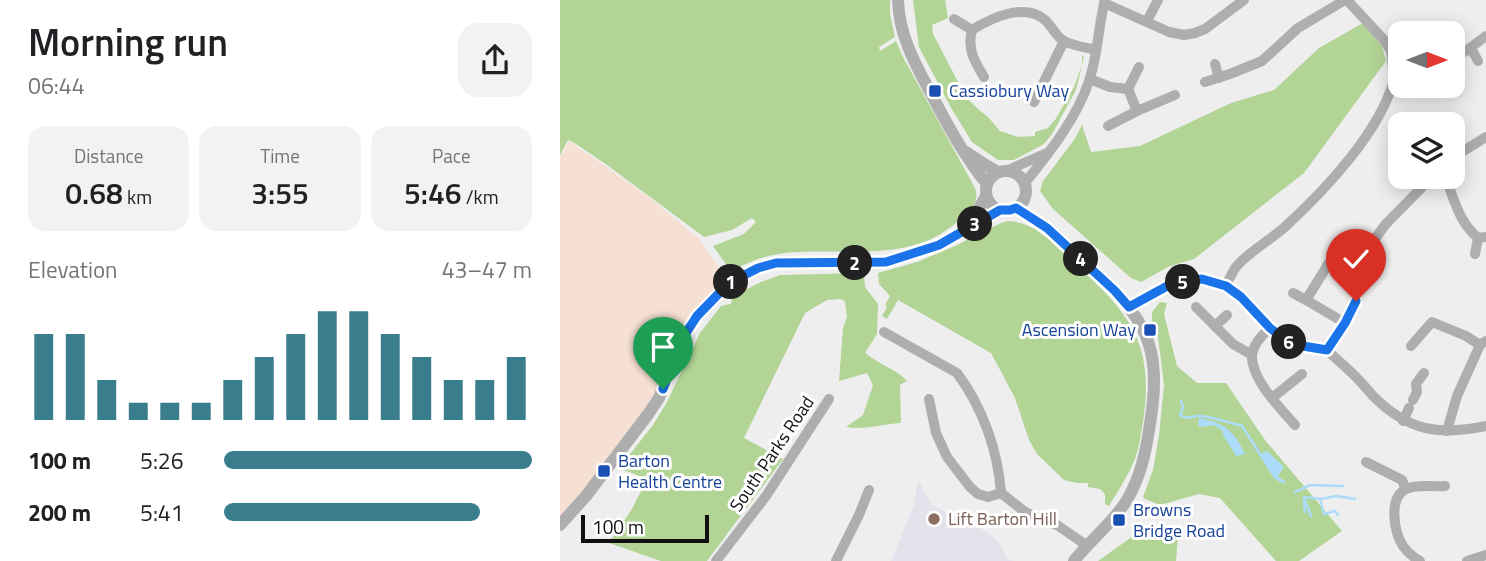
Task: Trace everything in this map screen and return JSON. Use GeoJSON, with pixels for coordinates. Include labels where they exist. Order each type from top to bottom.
{"type":"FeatureCollection","features":[{"type":"Feature","properties":{"kind":"street"},"geometry":{"type":"LineString","coordinates":[[898,0],[907,47],[947,125],[987,190],[990,204],[1000,210]]}},
{"type":"Feature","properties":{"kind":"street"},"geometry":{"type":"LineString","coordinates":[[1147,21],[1158,0]]}},
{"type":"Feature","properties":{"kind":"street"},"geometry":{"type":"LineString","coordinates":[[1025,183],[1051,151],[1074,114],[1090,79],[1104,2],[1169,32],[1184,35],[1214,24],[1244,0]]}},
{"type":"Feature","properties":{"kind":"street"},"geometry":{"type":"LineString","coordinates":[[1205,82],[1262,61],[1298,28],[1346,0],[1388,46]]}},
{"type":"Feature","properties":{"kind":"street"},"geometry":{"type":"LineString","coordinates":[[972,30],[992,18],[1018,12],[1035,14],[1043,18],[1064,41],[1096,50]]}},
{"type":"Feature","properties":{"kind":"street"},"geometry":{"type":"LineString","coordinates":[[954,19],[972,30]]}},
{"type":"Feature","properties":{"kind":"street"},"geometry":{"type":"LineString","coordinates":[[972,30],[971,52],[984,77]]}},
{"type":"Feature","properties":{"kind":"street"},"geometry":{"type":"LineString","coordinates":[[1465,51],[1486,36]]}},
{"type":"Feature","properties":{"kind":"street"},"geometry":{"type":"LineString","coordinates":[[1034,102],[1064,41]]}},
{"type":"Feature","properties":{"kind":"street"},"geometry":{"type":"LineString","coordinates":[[1471,48],[1478,61]]}},
{"type":"Feature","properties":{"kind":"street"},"geometry":{"type":"LineString","coordinates":[[1215,64],[1219,78]]}},
{"type":"Feature","properties":{"kind":"street"},"geometry":{"type":"LineString","coordinates":[[1137,111],[1128,89],[1139,67]]}},
{"type":"Feature","properties":{"kind":"street"},"geometry":{"type":"LineString","coordinates":[[1090,79],[1110,87],[1128,89]]}},
{"type":"Feature","properties":{"kind":"street"},"geometry":{"type":"LineString","coordinates":[[1041,87],[1057,95]]}},
{"type":"Feature","properties":{"kind":"street"},"geometry":{"type":"LineString","coordinates":[[1108,126],[1175,95]]}},
{"type":"Feature","properties":{"kind":"street"},"geometry":{"type":"LineString","coordinates":[[1226,286],[1237,265],[1284,228],[1320,194],[1377,122],[1388,98]]}},
{"type":"Feature","properties":{"kind":"street"},"geometry":{"type":"LineString","coordinates":[[1465,150],[1486,137]]}},
{"type":"Feature","properties":{"kind":"street"},"geometry":{"type":"LineString","coordinates":[[560,525],[586,496],[649,413],[659,398],[684,336],[697,316],[729,283],[758,268],[776,263],[886,262],[939,245],[1000,210],[1010,210],[1022,203],[1026,190],[1025,183],[1018,174],[984,164],[963,150]]}},
{"type":"Feature","properties":{"kind":"street"},"geometry":{"type":"LineString","coordinates":[[962,232],[978,210],[992,176],[1051,151]]}},
{"type":"Feature","properties":{"kind":"street"},"geometry":{"type":"LineString","coordinates":[[1327,350],[1356,301],[1365,253],[1385,225],[1420,189]]}},
{"type":"Feature","properties":{"kind":"street"},"geometry":{"type":"LineString","coordinates":[[1450,189],[1462,221],[1470,231],[1482,238],[1475,254]]}},
{"type":"Feature","properties":{"kind":"street"},"geometry":{"type":"LineString","coordinates":[[1025,197],[1047,228]]}},
{"type":"Feature","properties":{"kind":"street"},"geometry":{"type":"LineString","coordinates":[[1016,208],[1047,228],[1110,286],[1129,307],[1146,337],[1152,358],[1153,408],[1144,462],[1136,483],[1125,503],[1074,561]]}},
{"type":"Feature","properties":{"kind":"street"},"geometry":{"type":"LineString","coordinates":[[1306,300],[1329,263]]}},
{"type":"Feature","properties":{"kind":"street"},"geometry":{"type":"LineString","coordinates":[[1129,307],[1171,284],[1202,279],[1226,286],[1291,344],[1327,350],[1354,374],[1374,397],[1403,421],[1437,431],[1486,426]]}},
{"type":"Feature","properties":{"kind":"street"},"geometry":{"type":"LineString","coordinates":[[1293,293],[1345,323]]}},
{"type":"Feature","properties":{"kind":"street"},"geometry":{"type":"LineString","coordinates":[[1196,307],[1233,344],[1252,355]]}},
{"type":"Feature","properties":{"kind":"street"},"geometry":{"type":"LineString","coordinates":[[1215,326],[1227,315]]}},
{"type":"Feature","properties":{"kind":"street"},"geometry":{"type":"LineString","coordinates":[[1411,346],[1432,322],[1483,343],[1457,396],[1447,430]]}},
{"type":"Feature","properties":{"kind":"street"},"geometry":{"type":"LineString","coordinates":[[1270,328],[1258,339],[1252,355],[1256,373],[1272,398],[1295,425]]}},
{"type":"Feature","properties":{"kind":"street"},"geometry":{"type":"LineString","coordinates":[[884,332],[957,373],[981,412],[999,468],[1001,494],[1025,512],[1057,524],[1086,545]]}},
{"type":"Feature","properties":{"kind":"street"},"geometry":{"type":"LineString","coordinates":[[1403,421],[1417,392],[1416,384],[1424,373]]}},
{"type":"Feature","properties":{"kind":"street"},"geometry":{"type":"LineString","coordinates":[[1272,398],[1302,374]]}},
{"type":"Feature","properties":{"kind":"street","name":"South Parks Road"},"geometry":{"type":"LineString","coordinates":[[716,561],[766,496],[830,399]]}},
{"type":"Feature","properties":{"kind":"street"},"geometry":{"type":"LineString","coordinates":[[929,399],[936,433],[947,457],[978,494],[988,497],[1001,494]]}},
{"type":"Feature","properties":{"kind":"street"},"geometry":{"type":"LineString","coordinates":[[1366,462],[1402,480],[1406,489]]}},
{"type":"Feature","properties":{"kind":"street"},"geometry":{"type":"LineString","coordinates":[[1420,561],[1411,556],[1402,545],[1395,526],[1396,503],[1406,489],[1446,486]]}},
{"type":"Feature","properties":{"kind":"street"},"geometry":{"type":"LineString","coordinates":[[836,561],[869,490]]}},
{"type":"Feature","properties":{"kind":"street"},"geometry":{"type":"LineString","coordinates":[[1467,561],[1486,555]]}},
{"type":"Feature","properties":{"kind":"shaded area"},"geometry":{"type":"Polygon","coordinates":[[[569,141],[646,195],[699,238],[729,283],[697,316],[666,382],[560,525],[560,157],[569,141]]]}},
{"type":"Feature","properties":{"kind":"shaded area","name":"Lift Barton Hill"},"geometry":{"type":"Polygon","coordinates":[[[918,480],[932,505],[987,532],[1000,544],[1006,558],[1014,561],[891,561],[914,505],[918,480]]]}},
{"type":"Feature","properties":{"kind":"green space"},"geometry":{"type":"Polygon","coordinates":[[[560,0],[890,0],[895,37],[879,47],[880,51],[896,41],[975,188],[974,206],[939,235],[907,247],[873,251],[785,253],[758,259],[734,270],[728,267],[713,246],[744,234],[756,222],[752,218],[732,230],[704,237],[573,142],[568,140],[560,155],[560,0]]]}},
{"type":"Feature","properties":{"kind":"green space"},"geometry":{"type":"Polygon","coordinates":[[[913,0],[945,0],[948,18],[932,25],[933,34],[966,97],[1000,131],[1018,137],[1035,136],[1035,132],[1048,128],[1055,120],[1074,87],[1082,65],[1082,56],[1084,57],[1076,90],[1044,144],[1014,160],[998,160],[972,142],[919,47],[913,0]]]}},
{"type":"Feature","properties":{"kind":"green space"},"geometry":{"type":"Polygon","coordinates":[[[1363,23],[1382,46],[1386,61],[1304,173],[1194,259],[1170,266],[1141,282],[1131,278],[1053,209],[1040,191],[1043,181],[1082,125],[1091,152],[1140,146],[1231,103],[1274,90],[1319,48],[1363,23]]]}},
{"type":"Feature","properties":{"kind":"green space"},"geometry":{"type":"Polygon","coordinates":[[[1008,221],[1027,225],[1043,234],[1112,300],[1137,339],[1144,362],[1146,386],[1139,446],[1126,477],[1109,506],[1105,504],[1105,494],[1100,489],[1088,487],[1088,483],[1064,480],[1037,454],[1029,440],[1015,398],[991,353],[898,300],[887,319],[882,316],[890,296],[879,284],[878,273],[917,262],[1008,221]]]}},
{"type":"Feature","properties":{"kind":"green space"},"geometry":{"type":"Polygon","coordinates":[[[864,273],[865,287],[878,304],[877,334],[865,353],[907,381],[900,385],[901,423],[846,427],[863,415],[873,385],[867,373],[839,381],[843,328],[847,317],[845,301],[827,300],[805,313],[744,438],[783,459],[707,561],[661,561],[609,543],[632,509],[647,479],[619,468],[653,425],[700,333],[721,306],[731,304],[733,296],[780,275],[864,273]]]}},
{"type":"Feature","properties":{"kind":"green space"},"geometry":{"type":"Polygon","coordinates":[[[1160,302],[1167,303],[1164,314],[1177,366],[1197,383],[1226,383],[1265,440],[1342,531],[1299,561],[1276,561],[1220,498],[1199,494],[1160,505],[1143,497],[1153,470],[1164,385],[1158,337],[1152,323],[1152,312],[1160,302]]]}},
{"type":"Feature","properties":{"kind":"green space"},"geometry":{"type":"Polygon","coordinates":[[[1140,531],[1178,536],[1176,561],[1098,561],[1140,531]]]}},
{"type":"Feature","properties":{"kind":"water"},"geometry":{"type":"Polygon","coordinates":[[[1199,418],[1215,422],[1227,429],[1237,439],[1245,454],[1236,456],[1222,434],[1224,432],[1214,425],[1198,426],[1199,418]]]}},
{"type":"Feature","properties":{"kind":"water"},"geometry":{"type":"Polygon","coordinates":[[[1267,451],[1284,467],[1278,476],[1287,483],[1274,477],[1259,455],[1267,451]]]}},
{"type":"Feature","properties":{"kind":"waterway"},"geometry":{"type":"LineString","coordinates":[[1181,401],[1183,407],[1180,415],[1183,417],[1206,417],[1242,426],[1260,454]]}},
{"type":"Feature","properties":{"kind":"waterway"},"geometry":{"type":"LineString","coordinates":[[1295,492],[1310,485],[1343,486]]}},
{"type":"Feature","properties":{"kind":"waterway"},"geometry":{"type":"LineString","coordinates":[[1304,497],[1320,499],[1337,496],[1355,499]]}},
{"type":"Feature","properties":{"kind":"waterway"},"geometry":{"type":"LineString","coordinates":[[1304,498],[1311,516]]}},
{"type":"Feature","properties":{"kind":"waterway"},"geometry":{"type":"LineString","coordinates":[[1320,499],[1324,514],[1335,511],[1338,515]]}},
{"type":"Feature","properties":{"kind":"waterway"},"geometry":{"type":"LineString","coordinates":[[1304,501],[1305,512]]}},
{"type":"Feature","properties":{"kind":"place","name":"Cassiobury Way"},"geometry":{"type":"Point","coordinates":[935,91]}},
{"type":"Feature","properties":{"kind":"place","name":"Ascension Way"},"geometry":{"type":"Point","coordinates":[1150,330]}},
{"type":"Feature","properties":{"kind":"place","name":"Barton Health Centre"},"geometry":{"type":"Point","coordinates":[604,471]}},
{"type":"Feature","properties":{"kind":"place","name":"Lift Barton Hill"},"geometry":{"type":"Point","coordinates":[934,519]}},
{"type":"Feature","properties":{"kind":"place","name":"Browns Bridge Road"},"geometry":{"type":"Point","coordinates":[1119,520]}},
{"type":"Feature","properties":{"kind":"route"},"geometry":{"type":"LineString","coordinates":[[663,389],[684,336],[697,316],[729,283],[758,268],[776,263],[886,262],[913,255],[939,245],[1000,210],[1016,208],[1047,228],[1129,307],[1171,284],[1202,279],[1226,286],[1291,344],[1327,350],[1356,301]]}}]}
